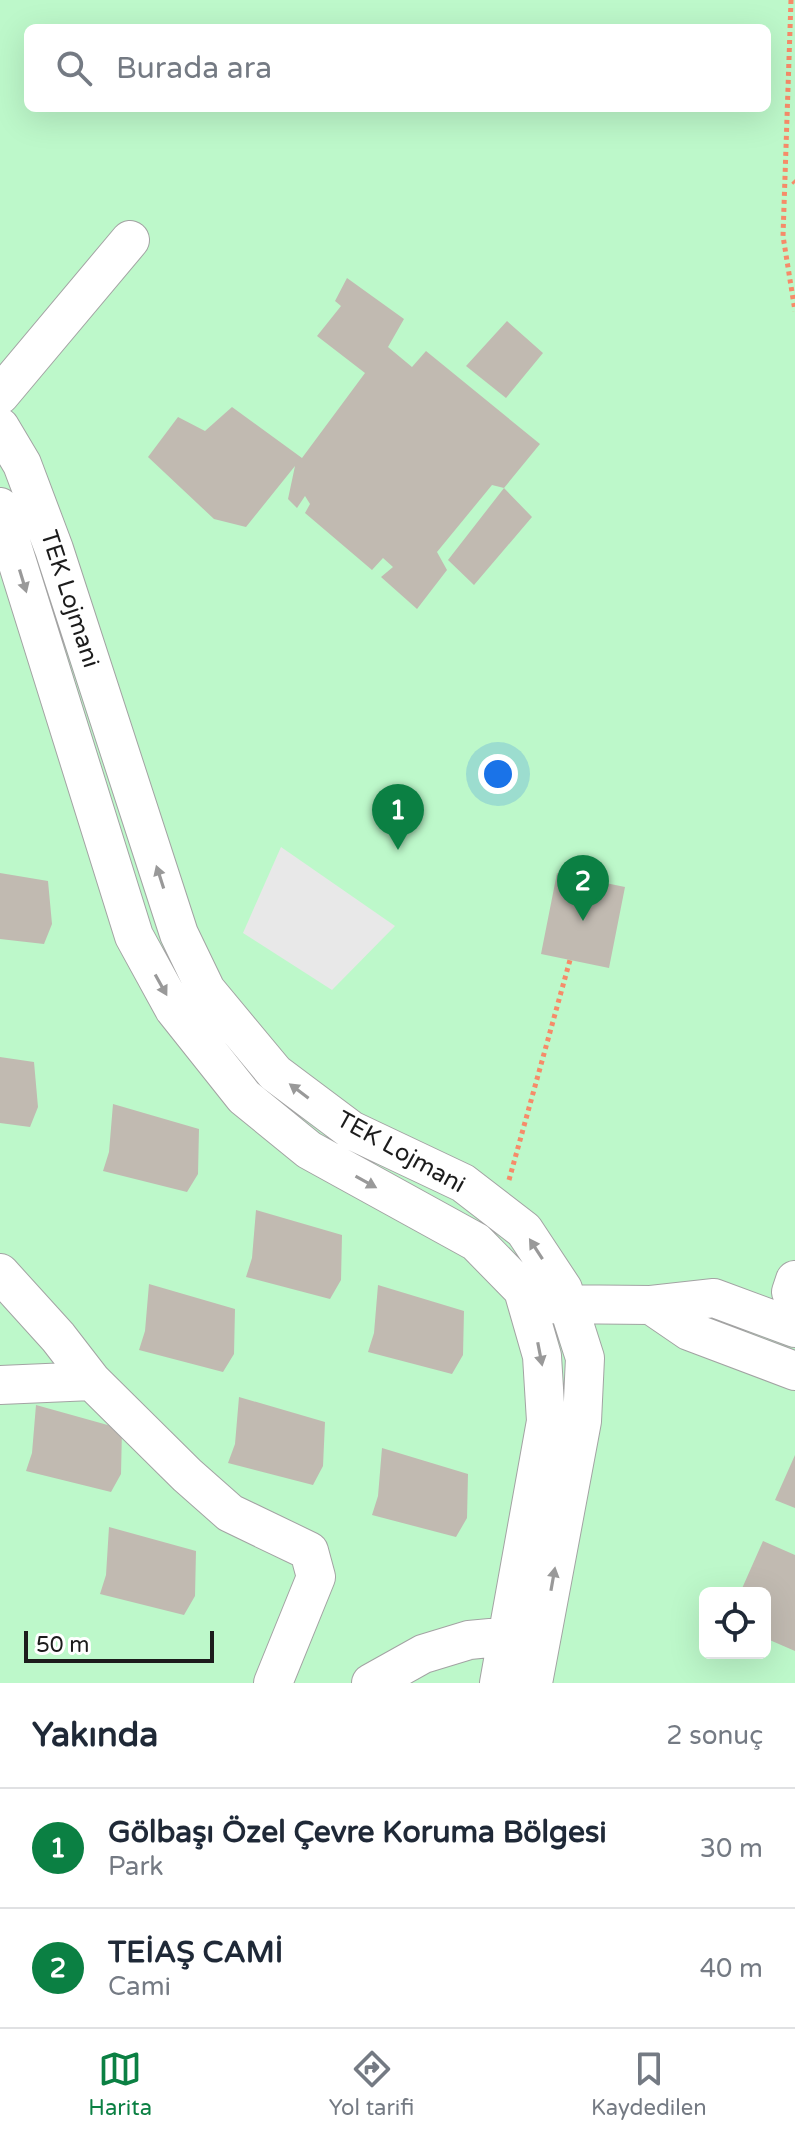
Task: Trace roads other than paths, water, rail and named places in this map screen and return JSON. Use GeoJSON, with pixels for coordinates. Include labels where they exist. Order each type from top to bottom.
{"type":"FeatureCollection","features":[{"type":"Feature","properties":{"kind":"street"},"geometry":{"type":"LineString","coordinates":[[0,395],[130,240]]}},
{"type":"Feature","properties":{"kind":"street","name":"TEK Lojmani"},"geometry":{"type":"LineString","coordinates":[[0,427],[22,464],[49,535],[179,934],[206,990],[275,1073],[351,1130],[463,1183],[524,1230],[563,1289],[585,1358],[582,1421],[525,1634],[499,1683]]}},
{"type":"Feature","properties":{"kind":"street","name":"TEK Lojmani"},"geometry":{"type":"LineString","coordinates":[[0,507],[134,936],[174,1009],[244,1097],[309,1150],[476,1242],[523,1290],[542,1356],[546,1421],[525,1634],[533,1683]]}},
{"type":"Feature","properties":{"kind":"street"},"geometry":{"type":"LineString","coordinates":[[0,1273],[58,1337],[92,1381],[187,1475],[230,1513],[309,1551],[316,1577],[273,1683]]}},
{"type":"Feature","properties":{"kind":"street"},"geometry":{"type":"LineString","coordinates":[[527,1305],[651,1305],[714,1298],[794,1300]]}},
{"type":"Feature","properties":{"kind":"street"},"geometry":{"type":"LineString","coordinates":[[651,1305],[689,1331],[795,1371]]}},
{"type":"Feature","properties":{"kind":"street"},"geometry":{"type":"LineString","coordinates":[[0,1385],[92,1381]]}},
{"type":"Feature","properties":{"kind":"street"},"geometry":{"type":"LineString","coordinates":[[371,1683],[422,1669],[469,1640],[525,1634]]}},
{"type":"Feature","properties":{"kind":"place","name":"Gölbaşı Özel Çevre Koruma Bölgesi"},"geometry":{"type":"Point","coordinates":[398,850]}},
{"type":"Feature","properties":{"kind":"place","name":"TEİAŞ CAMİ"},"geometry":{"type":"Point","coordinates":[583,921]}}]}
